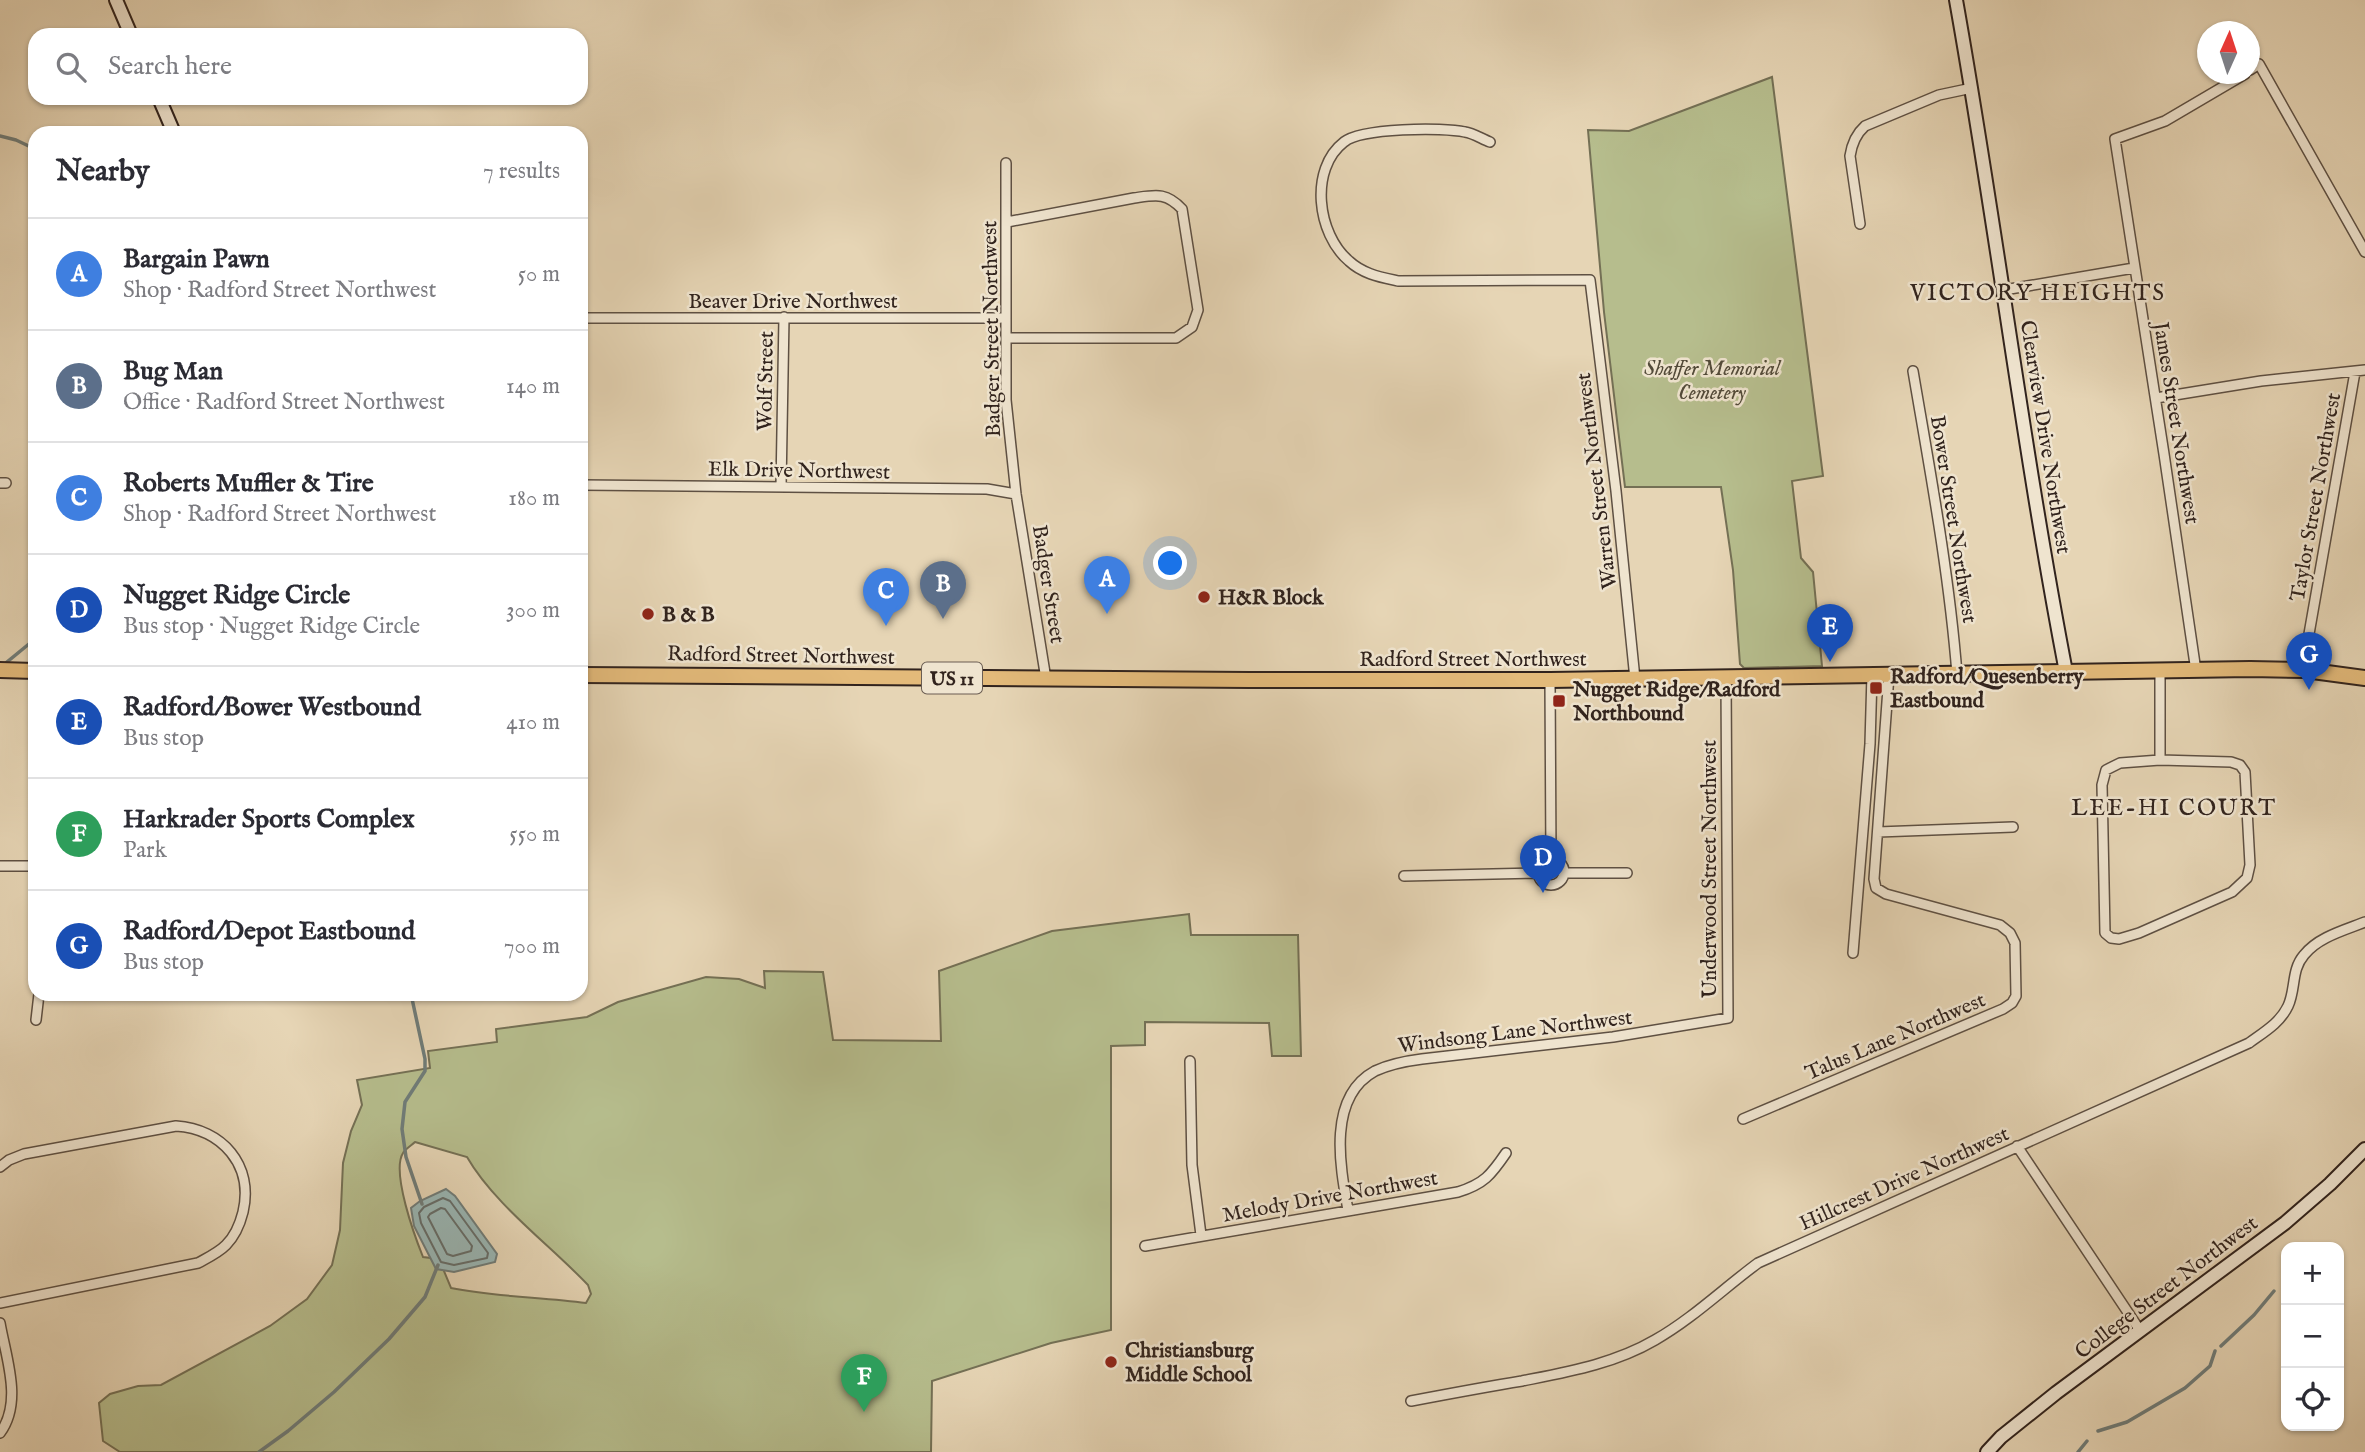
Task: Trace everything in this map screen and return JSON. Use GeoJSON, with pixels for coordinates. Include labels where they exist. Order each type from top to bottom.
{"type":"FeatureCollection","features":[{"type":"Feature","properties":{"kind":"main road"},"geometry":{"type":"LineString","coordinates":[[0,670],[28,671]]}},
{"type":"Feature","properties":{"kind":"main road","name":"Radford Street Northwest"},"geometry":{"type":"LineString","coordinates":[[588,674],[1046,679],[1550,680],[2305,670],[2365,678]]}},
{"type":"Feature","properties":{"kind":"street"},"geometry":{"type":"LineString","coordinates":[[116,0],[128,28]]}},
{"type":"Feature","properties":{"kind":"street","name":"Clearview Drive Northwest"},"geometry":{"type":"LineString","coordinates":[[1956,0],[2045,559],[2066,672]]}},
{"type":"Feature","properties":{"kind":"street"},"geometry":{"type":"LineString","coordinates":[[2260,66],[2365,252]]}},
{"type":"Feature","properties":{"kind":"street","name":"James Street Northwest"},"geometry":{"type":"LineString","coordinates":[[2196,671],[2115,139],[2165,121],[2228,84]]}},
{"type":"Feature","properties":{"kind":"street"},"geometry":{"type":"LineString","coordinates":[[1860,224],[1850,156],[1851,147],[1859,131],[1939,95],[1972,89]]}},
{"type":"Feature","properties":{"kind":"street"},"geometry":{"type":"LineString","coordinates":[[162,105],[171,126]]}},
{"type":"Feature","properties":{"kind":"street","name":"Warren Street Northwest"},"geometry":{"type":"LineString","coordinates":[[1490,142],[1465,132],[1417,130],[1382,131],[1346,140],[1335,150],[1323,172],[1322,201],[1325,218],[1333,241],[1347,260],[1364,272],[1398,281],[1590,280],[1616,491],[1635,679]]}},
{"type":"Feature","properties":{"kind":"street","name":"Badger Street Northwest"},"geometry":{"type":"LineString","coordinates":[[1006,163],[1006,400],[1016,494]]}},
{"type":"Feature","properties":{"kind":"street"},"geometry":{"type":"LineString","coordinates":[[1007,222],[1154,195],[1171,198],[1182,209],[1198,310],[1192,327],[1176,338],[1007,338]]}},
{"type":"Feature","properties":{"kind":"street"},"geometry":{"type":"LineString","coordinates":[[2004,290],[2134,268]]}},
{"type":"Feature","properties":{"kind":"street","name":"Wolf Street"},"geometry":{"type":"LineString","coordinates":[[781,487],[784,317]]}},
{"type":"Feature","properties":{"kind":"street","name":"Beaver Drive Northwest"},"geometry":{"type":"LineString","coordinates":[[588,318],[1006,318]]}},
{"type":"Feature","properties":{"kind":"street","name":"Bower Street Northwest"},"geometry":{"type":"LineString","coordinates":[[1913,371],[1947,579],[1957,674]]}},
{"type":"Feature","properties":{"kind":"street"},"geometry":{"type":"LineString","coordinates":[[2156,398],[2261,381],[2360,371]]}},
{"type":"Feature","properties":{"kind":"street","name":"Taylor Street Northwest"},"geometry":{"type":"LineString","coordinates":[[2305,670],[2306,651],[2360,371]]}},
{"type":"Feature","properties":{"kind":"street","name":"Elk Drive Northwest"},"geometry":{"type":"LineString","coordinates":[[588,485],[987,489],[1016,494]]}},
{"type":"Feature","properties":{"kind":"street","name":"Badger Street"},"geometry":{"type":"LineString","coordinates":[[1016,494],[1046,679]]}},
{"type":"Feature","properties":{"kind":"street"},"geometry":{"type":"LineString","coordinates":[[2160,672],[2160,760]]}},
{"type":"Feature","properties":{"kind":"street"},"geometry":{"type":"LineString","coordinates":[[1853,953],[1870,744],[1872,675]]}},
{"type":"Feature","properties":{"kind":"street","name":"Talus Lane Northwest"},"geometry":{"type":"LineString","coordinates":[[1743,1119],[2003,1009],[2012,1003],[2016,996],[2015,943],[2010,933],[2000,925],[1886,894],[1876,888],[1874,879],[1889,675]]}},
{"type":"Feature","properties":{"kind":"street","name":"Underwood Street Northwest"},"geometry":{"type":"LineString","coordinates":[[1726,678],[1728,1018]]}},
{"type":"Feature","properties":{"kind":"street"},"geometry":{"type":"LineString","coordinates":[[1550,680],[1551,858]]}},
{"type":"Feature","properties":{"kind":"street"},"geometry":{"type":"LineString","coordinates":[[2160,760],[2231,762],[2240,765],[2245,772],[2250,865],[2247,878],[2232,892],[2139,933],[2119,939],[2111,938],[2105,933],[2102,785],[2106,770],[2120,762],[2160,760]]}},
{"type":"Feature","properties":{"kind":"street"},"geometry":{"type":"LineString","coordinates":[[1878,832],[2013,827]]}},
{"type":"Feature","properties":{"kind":"street"},"geometry":{"type":"LineString","coordinates":[[1551,858],[1560,861],[1565,873],[1558,884],[1549,885],[1542,881],[1538,873],[1540,864],[1551,858]]}},
{"type":"Feature","properties":{"kind":"street"},"geometry":{"type":"LineString","coordinates":[[0,866],[28,866]]}},
{"type":"Feature","properties":{"kind":"street"},"geometry":{"type":"LineString","coordinates":[[1404,876],[1538,873]]}},
{"type":"Feature","properties":{"kind":"street"},"geometry":{"type":"LineString","coordinates":[[1565,873],[1627,873]]}},
{"type":"Feature","properties":{"kind":"street","name":"Hillcrest Drive Northwest"},"geometry":{"type":"LineString","coordinates":[[1410,1401],[1570,1371],[1615,1359],[1679,1326],[1758,1263],[2249,1043],[2274,1025],[2289,1004],[2294,973],[2304,955],[2319,942],[2365,922]]}},
{"type":"Feature","properties":{"kind":"street"},"geometry":{"type":"LineString","coordinates":[[36,1020],[38,1001]]}},
{"type":"Feature","properties":{"kind":"street","name":"Windsong Lane Northwest"},"geometry":{"type":"LineString","coordinates":[[1348,1210],[1342,1178],[1342,1120],[1348,1100],[1357,1085],[1374,1072],[1395,1063],[1613,1037],[1728,1018]]}},
{"type":"Feature","properties":{"kind":"street"},"geometry":{"type":"LineString","coordinates":[[1190,1061],[1192,1165],[1202,1235]]}},
{"type":"Feature","properties":{"kind":"street"},"geometry":{"type":"LineString","coordinates":[[0,1167],[24,1154],[176,1126],[194,1127],[208,1133],[230,1150],[238,1163],[245,1192],[235,1233],[225,1246],[198,1263],[0,1303]]}},
{"type":"Feature","properties":{"kind":"street"},"geometry":{"type":"LineString","coordinates":[[2017,1146],[2139,1329]]}},
{"type":"Feature","properties":{"kind":"street","name":"College Street Northwest"},"geometry":{"type":"LineString","coordinates":[[1987,1452],[2056,1393],[2139,1329],[2285,1223],[2365,1149]]}},
{"type":"Feature","properties":{"kind":"street","name":"Melody Drive Northwest"},"geometry":{"type":"LineString","coordinates":[[1145,1246],[1458,1192],[1478,1186],[1493,1172],[1506,1153]]}},
{"type":"Feature","properties":{"kind":"street"},"geometry":{"type":"LineString","coordinates":[[0,1323],[13,1404],[9,1421],[0,1433]]}},
{"type":"Feature","properties":{"kind":"green space","name":"Shaffer Memorial Cemetery"},"geometry":{"type":"Polygon","coordinates":[[[1772,77],[1823,476],[1792,481],[1801,558],[1813,572],[1822,666],[1744,668],[1740,664],[1733,570],[1721,487],[1625,487],[1604,312],[1588,130],[1629,131],[1772,77]]]}},
{"type":"Feature","properties":{"kind":"green space"},"geometry":{"type":"Polygon","coordinates":[[[1189,914],[1191,935],[1298,935],[1301,1056],[1272,1056],[1269,1023],[1145,1022],[1145,1045],[1111,1046],[1111,1330],[1051,1343],[932,1381],[931,1452],[120,1452],[103,1441],[99,1403],[110,1394],[138,1386],[161,1385],[270,1326],[307,1299],[332,1265],[340,1230],[343,1163],[351,1131],[362,1105],[357,1080],[430,1068],[428,1051],[497,1042],[496,1029],[587,1017],[618,1002],[706,977],[739,979],[765,988],[764,971],[823,972],[833,1040],[941,1041],[939,971],[1052,931],[1189,914]],[[415,1142],[403,1153],[400,1162],[402,1189],[423,1257],[439,1259],[451,1288],[586,1303],[591,1294],[588,1285],[507,1208],[467,1157],[415,1142]]]}},
{"type":"Feature","properties":{"kind":"water"},"geometry":{"type":"Polygon","coordinates":[[[446,1189],[455,1196],[497,1254],[495,1262],[454,1272],[436,1269],[414,1226],[411,1208],[446,1189]]]}},
{"type":"Feature","properties":{"kind":"waterway"},"geometry":{"type":"LineString","coordinates":[[0,136],[28,146]]}},
{"type":"Feature","properties":{"kind":"waterway"},"geometry":{"type":"LineString","coordinates":[[1,667],[28,645]]}},
{"type":"Feature","properties":{"kind":"waterway"},"geometry":{"type":"LineString","coordinates":[[413,1001],[425,1059],[425,1071],[405,1102],[402,1129],[406,1157],[422,1204]]}},
{"type":"Feature","properties":{"kind":"waterway"},"geometry":{"type":"LineString","coordinates":[[259,1452],[334,1392],[389,1339],[425,1297],[438,1265]]}},
{"type":"Feature","properties":{"kind":"waterway"},"geometry":{"type":"LineString","coordinates":[[2221,1346],[2254,1315],[2274,1291]]}},
{"type":"Feature","properties":{"kind":"waterway"},"geometry":{"type":"LineString","coordinates":[[2098,1431],[2127,1422],[2185,1388],[2210,1366],[2215,1351]]}},
{"type":"Feature","properties":{"kind":"waterway"},"geometry":{"type":"LineString","coordinates":[[2078,1452],[2087,1441]]}},
{"type":"Feature","properties":{"kind":"place","name":"H&R Block"},"geometry":{"type":"Point","coordinates":[1204,597]}},
{"type":"Feature","properties":{"kind":"place","name":"B & B"},"geometry":{"type":"Point","coordinates":[648,614]}},
{"type":"Feature","properties":{"kind":"place","name":"Bargain Pawn"},"geometry":{"type":"Point","coordinates":[1107,614]}},
{"type":"Feature","properties":{"kind":"place","name":"Bug Man"},"geometry":{"type":"Point","coordinates":[943,619]}},
{"type":"Feature","properties":{"kind":"place","name":"Roberts Muffler & Tire"},"geometry":{"type":"Point","coordinates":[886,626]}},
{"type":"Feature","properties":{"kind":"place","name":"Radford/Bower Westbound"},"geometry":{"type":"Point","coordinates":[1830,662]}},
{"type":"Feature","properties":{"kind":"place","name":"Radford/Quesenberry Eastbound"},"geometry":{"type":"Point","coordinates":[1876,688]}},
{"type":"Feature","properties":{"kind":"place","name":"Radford/Depot Eastbound"},"geometry":{"type":"Point","coordinates":[2309,690]}},
{"type":"Feature","properties":{"kind":"place","name":"Nugget Ridge/Radford Northbound"},"geometry":{"type":"Point","coordinates":[1559,701]}},
{"type":"Feature","properties":{"kind":"place","name":"Nugget Ridge Circle"},"geometry":{"type":"Point","coordinates":[1543,893]}},
{"type":"Feature","properties":{"kind":"place","name":"Christiansburg Middle School"},"geometry":{"type":"Point","coordinates":[1111,1362]}},
{"type":"Feature","properties":{"kind":"place","name":"Harkrader Sports Complex"},"geometry":{"type":"Point","coordinates":[864,1412]}},
{"type":"Feature","properties":{"kind":"district","name":"VICTORY HEIGHTS"},"geometry":{"type":"Point","coordinates":[2038,292]}},
{"type":"Feature","properties":{"kind":"district","name":"LEE-HI COURT"},"geometry":{"type":"Point","coordinates":[2174,807]}}]}
